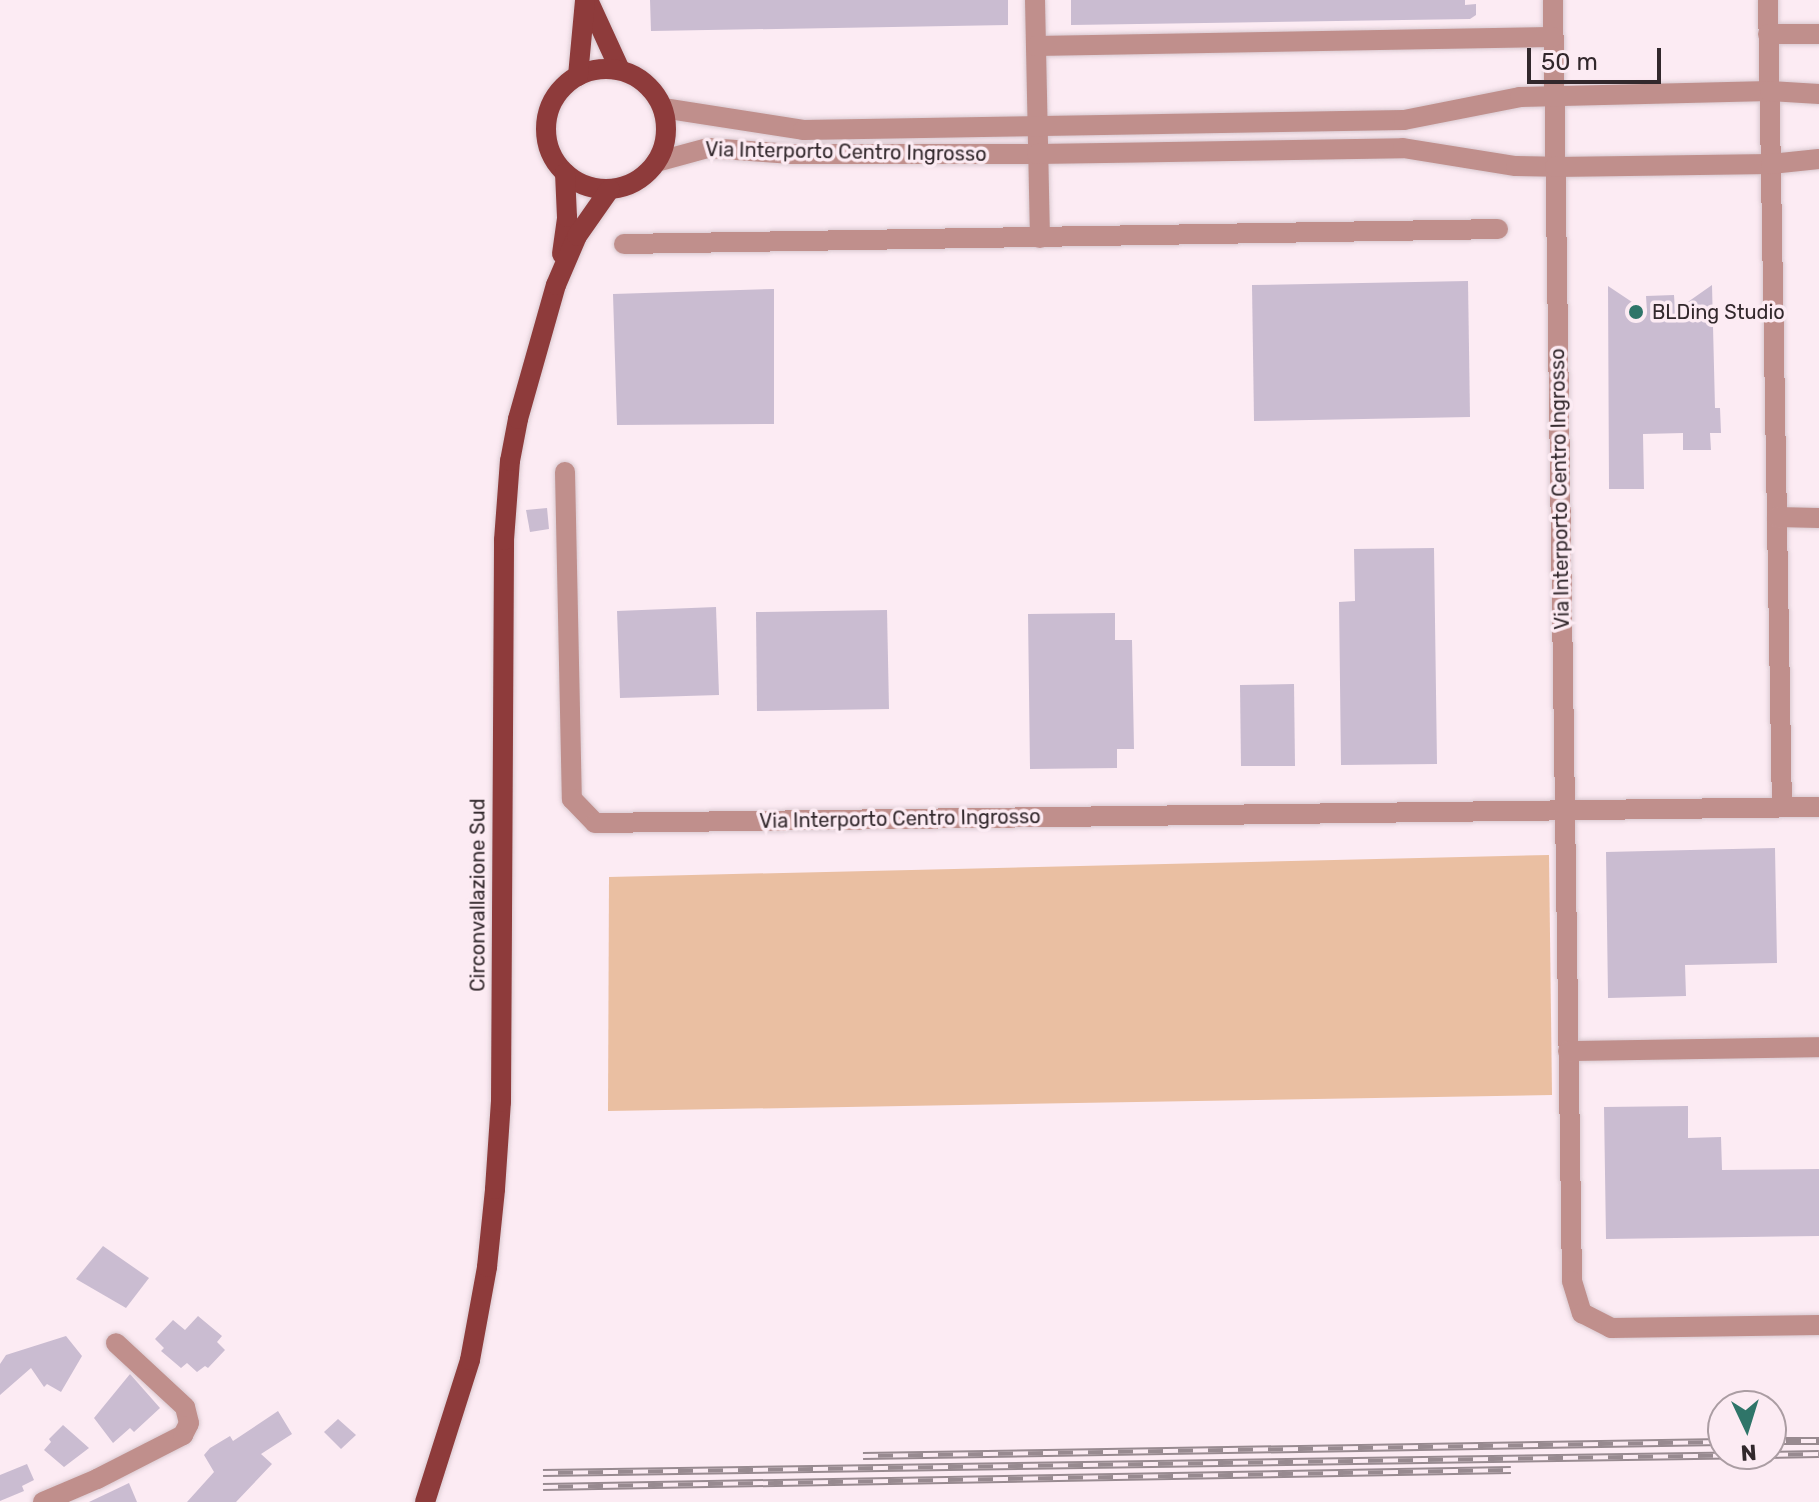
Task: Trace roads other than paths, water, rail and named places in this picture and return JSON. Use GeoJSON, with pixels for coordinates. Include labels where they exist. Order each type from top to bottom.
{"type":"FeatureCollection","features":[{"type":"Feature","properties":{"kind":"main road"},"geometry":{"type":"LineString","coordinates":[[586,0],[620,70]]}},
{"type":"Feature","properties":{"kind":"main road"},"geometry":{"type":"LineString","coordinates":[[578,76],[586,0]]}},
{"type":"Feature","properties":{"kind":"main road"},"geometry":{"type":"LineString","coordinates":[[606,69],[620,70],[646,84],[663,108],[666,136],[656,162],[636,181],[610,189],[579,182],[565,173],[548,146],[548,113],[554,98],[578,76],[606,69]]}},
{"type":"Feature","properties":{"kind":"main road"},"geometry":{"type":"LineString","coordinates":[[556,285],[567,217],[565,173]]}},
{"type":"Feature","properties":{"kind":"main road"},"geometry":{"type":"LineString","coordinates":[[556,285],[577,236],[610,189]]}},
{"type":"Feature","properties":{"kind":"main road","name":"Circonvallazione Sud"},"geometry":{"type":"LineString","coordinates":[[425,1502],[470,1360],[487,1267],[501,1102],[506,496],[518,419],[556,285]]}},
{"type":"Feature","properties":{"kind":"street"},"geometry":{"type":"LineString","coordinates":[[1035,0],[1040,238]]}},
{"type":"Feature","properties":{"kind":"street","name":"Via Interporto Centro Ingrosso"},"geometry":{"type":"LineString","coordinates":[[1553,0],[1572,1281],[1582,1313],[1611,1328],[1819,1325]]}},
{"type":"Feature","properties":{"kind":"street"},"geometry":{"type":"LineString","coordinates":[[1768,0],[1782,807]]}},
{"type":"Feature","properties":{"kind":"street"},"geometry":{"type":"LineString","coordinates":[[1768,34],[1819,34]]}},
{"type":"Feature","properties":{"kind":"street"},"geometry":{"type":"LineString","coordinates":[[1036,46],[1553,37]]}},
{"type":"Feature","properties":{"kind":"street","name":"Via Interporto Centro Ingrosso"},"geometry":{"type":"LineString","coordinates":[[663,108],[803,130],[1404,120],[1520,97],[1770,91],[1819,94]]}},
{"type":"Feature","properties":{"kind":"street","name":"Via Interporto Centro Ingrosso"},"geometry":{"type":"LineString","coordinates":[[656,162],[708,148],[792,154],[1037,154],[1403,148],[1516,166],[1555,167],[1771,164],[1819,159]]}},
{"type":"Feature","properties":{"kind":"street"},"geometry":{"type":"LineString","coordinates":[[624,244],[1498,229]]}},
{"type":"Feature","properties":{"kind":"street","name":"Via Interporto Centro Ingrosso"},"geometry":{"type":"LineString","coordinates":[[565,472],[572,799],[595,823],[1819,807]]}},
{"type":"Feature","properties":{"kind":"street"},"geometry":{"type":"LineString","coordinates":[[1777,517],[1819,518]]}},
{"type":"Feature","properties":{"kind":"street"},"geometry":{"type":"LineString","coordinates":[[1568,1051],[1819,1047]]}},
{"type":"Feature","properties":{"kind":"street"},"geometry":{"type":"LineString","coordinates":[[43,1502],[97,1479],[183,1435],[189,1423],[185,1407],[116,1343]]}},
{"type":"Feature","properties":{"kind":"railway"},"geometry":{"type":"LineString","coordinates":[[1787,1441],[1819,1441]]}},
{"type":"Feature","properties":{"kind":"railway"},"geometry":{"type":"LineString","coordinates":[[863,1456],[1707,1442]]}},
{"type":"Feature","properties":{"kind":"railway"},"geometry":{"type":"LineString","coordinates":[[543,1473],[1819,1454]]}},
{"type":"Feature","properties":{"kind":"railway"},"geometry":{"type":"LineString","coordinates":[[543,1487],[1511,1470]]}},
{"type":"Feature","properties":{"kind":"place","name":"BLDing Studio"},"geometry":{"type":"Point","coordinates":[1636,312]}}]}
